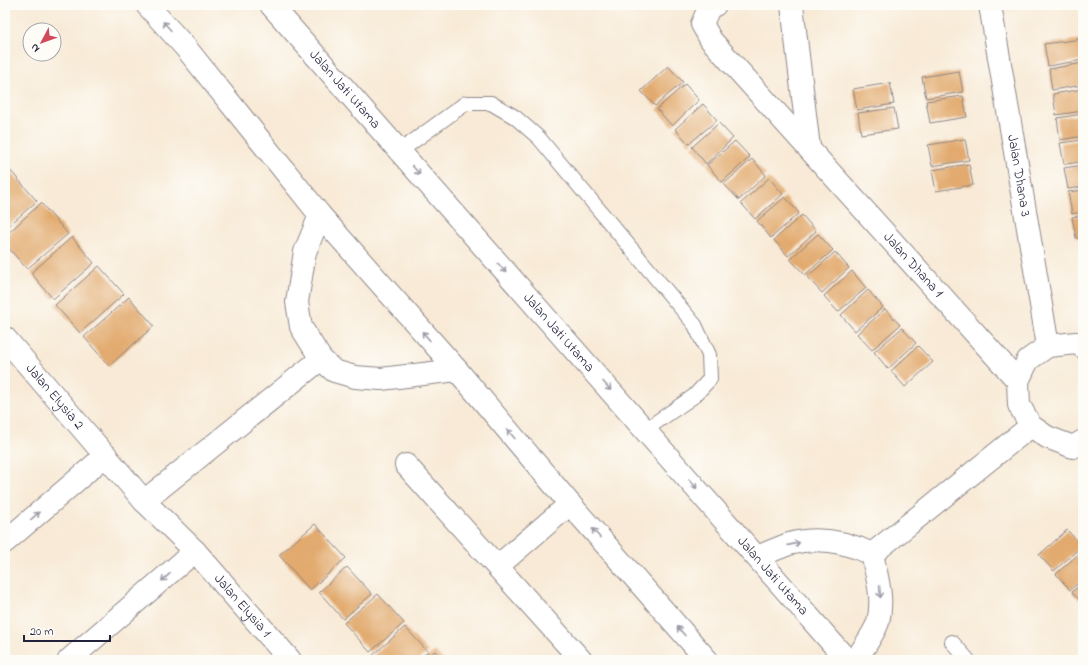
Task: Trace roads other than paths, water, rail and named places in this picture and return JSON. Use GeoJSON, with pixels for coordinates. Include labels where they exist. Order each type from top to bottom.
{"type":"FeatureCollection","features":[{"type":"Feature","properties":{"kind":"street"},"geometry":{"type":"LineString","coordinates":[[147,5],[186,48],[320,215],[707,660]]}},
{"type":"Feature","properties":{"kind":"street","name":"Jalan Dhana 1"},"geometry":{"type":"LineString","coordinates":[[715,5],[709,8],[702,24],[711,40],[1018,381]]}},
{"type":"Feature","properties":{"kind":"street"},"geometry":{"type":"LineString","coordinates":[[792,5],[808,148]]}},
{"type":"Feature","properties":{"kind":"street","name":"Jalan Dhana 3"},"geometry":{"type":"LineString","coordinates":[[990,5],[1048,346]]}},
{"type":"Feature","properties":{"kind":"street","name":"Jalan Jati Utama"},"geometry":{"type":"LineString","coordinates":[[275,10],[847,660]]}},
{"type":"Feature","properties":{"kind":"street"},"geometry":{"type":"LineString","coordinates":[[320,215],[305,252],[297,302],[301,327],[321,358],[334,371],[355,377],[381,379],[456,370]]}},
{"type":"Feature","properties":{"kind":"street","name":"Jalan Elysia 2"},"geometry":{"type":"LineString","coordinates":[[5,338],[144,501]]}},
{"type":"Feature","properties":{"kind":"street"},"geometry":{"type":"LineString","coordinates":[[1080,449],[1047,437],[1031,426],[1019,405],[1018,381],[1028,360],[1048,346],[1076,343],[1083,347]]}},
{"type":"Feature","properties":{"kind":"street"},"geometry":{"type":"LineString","coordinates":[[144,501],[321,358]]}},
{"type":"Feature","properties":{"kind":"street"},"geometry":{"type":"LineString","coordinates":[[872,554],[1031,426]]}},
{"type":"Feature","properties":{"kind":"street"},"geometry":{"type":"LineString","coordinates":[[5,542],[106,455]]}},
{"type":"Feature","properties":{"kind":"street"},"geometry":{"type":"LineString","coordinates":[[406,465],[581,660]]}},
{"type":"Feature","properties":{"kind":"street","name":"Jalan Elysia 1"},"geometry":{"type":"LineString","coordinates":[[144,501],[195,551],[290,660]]}},
{"type":"Feature","properties":{"kind":"street"},"geometry":{"type":"LineString","coordinates":[[498,566],[570,504]]}},
{"type":"Feature","properties":{"kind":"street"},"geometry":{"type":"LineString","coordinates":[[757,557],[789,544],[810,540],[831,541],[854,546],[872,554]]}},
{"type":"Feature","properties":{"kind":"street"},"geometry":{"type":"LineString","coordinates":[[70,660],[195,551]]}},
{"type":"Feature","properties":{"kind":"street"},"geometry":{"type":"LineString","coordinates":[[856,660],[877,623],[880,604],[879,586],[872,554]]}},
{"type":"Feature","properties":{"kind":"lane"},"geometry":{"type":"LineString","coordinates":[[400,152],[466,103],[491,103],[515,117],[539,138],[695,325],[709,355],[710,379],[694,396],[645,430]]}},
{"type":"Feature","properties":{"kind":"lane"},"geometry":{"type":"LineString","coordinates":[[952,642],[968,660]]}}]}
